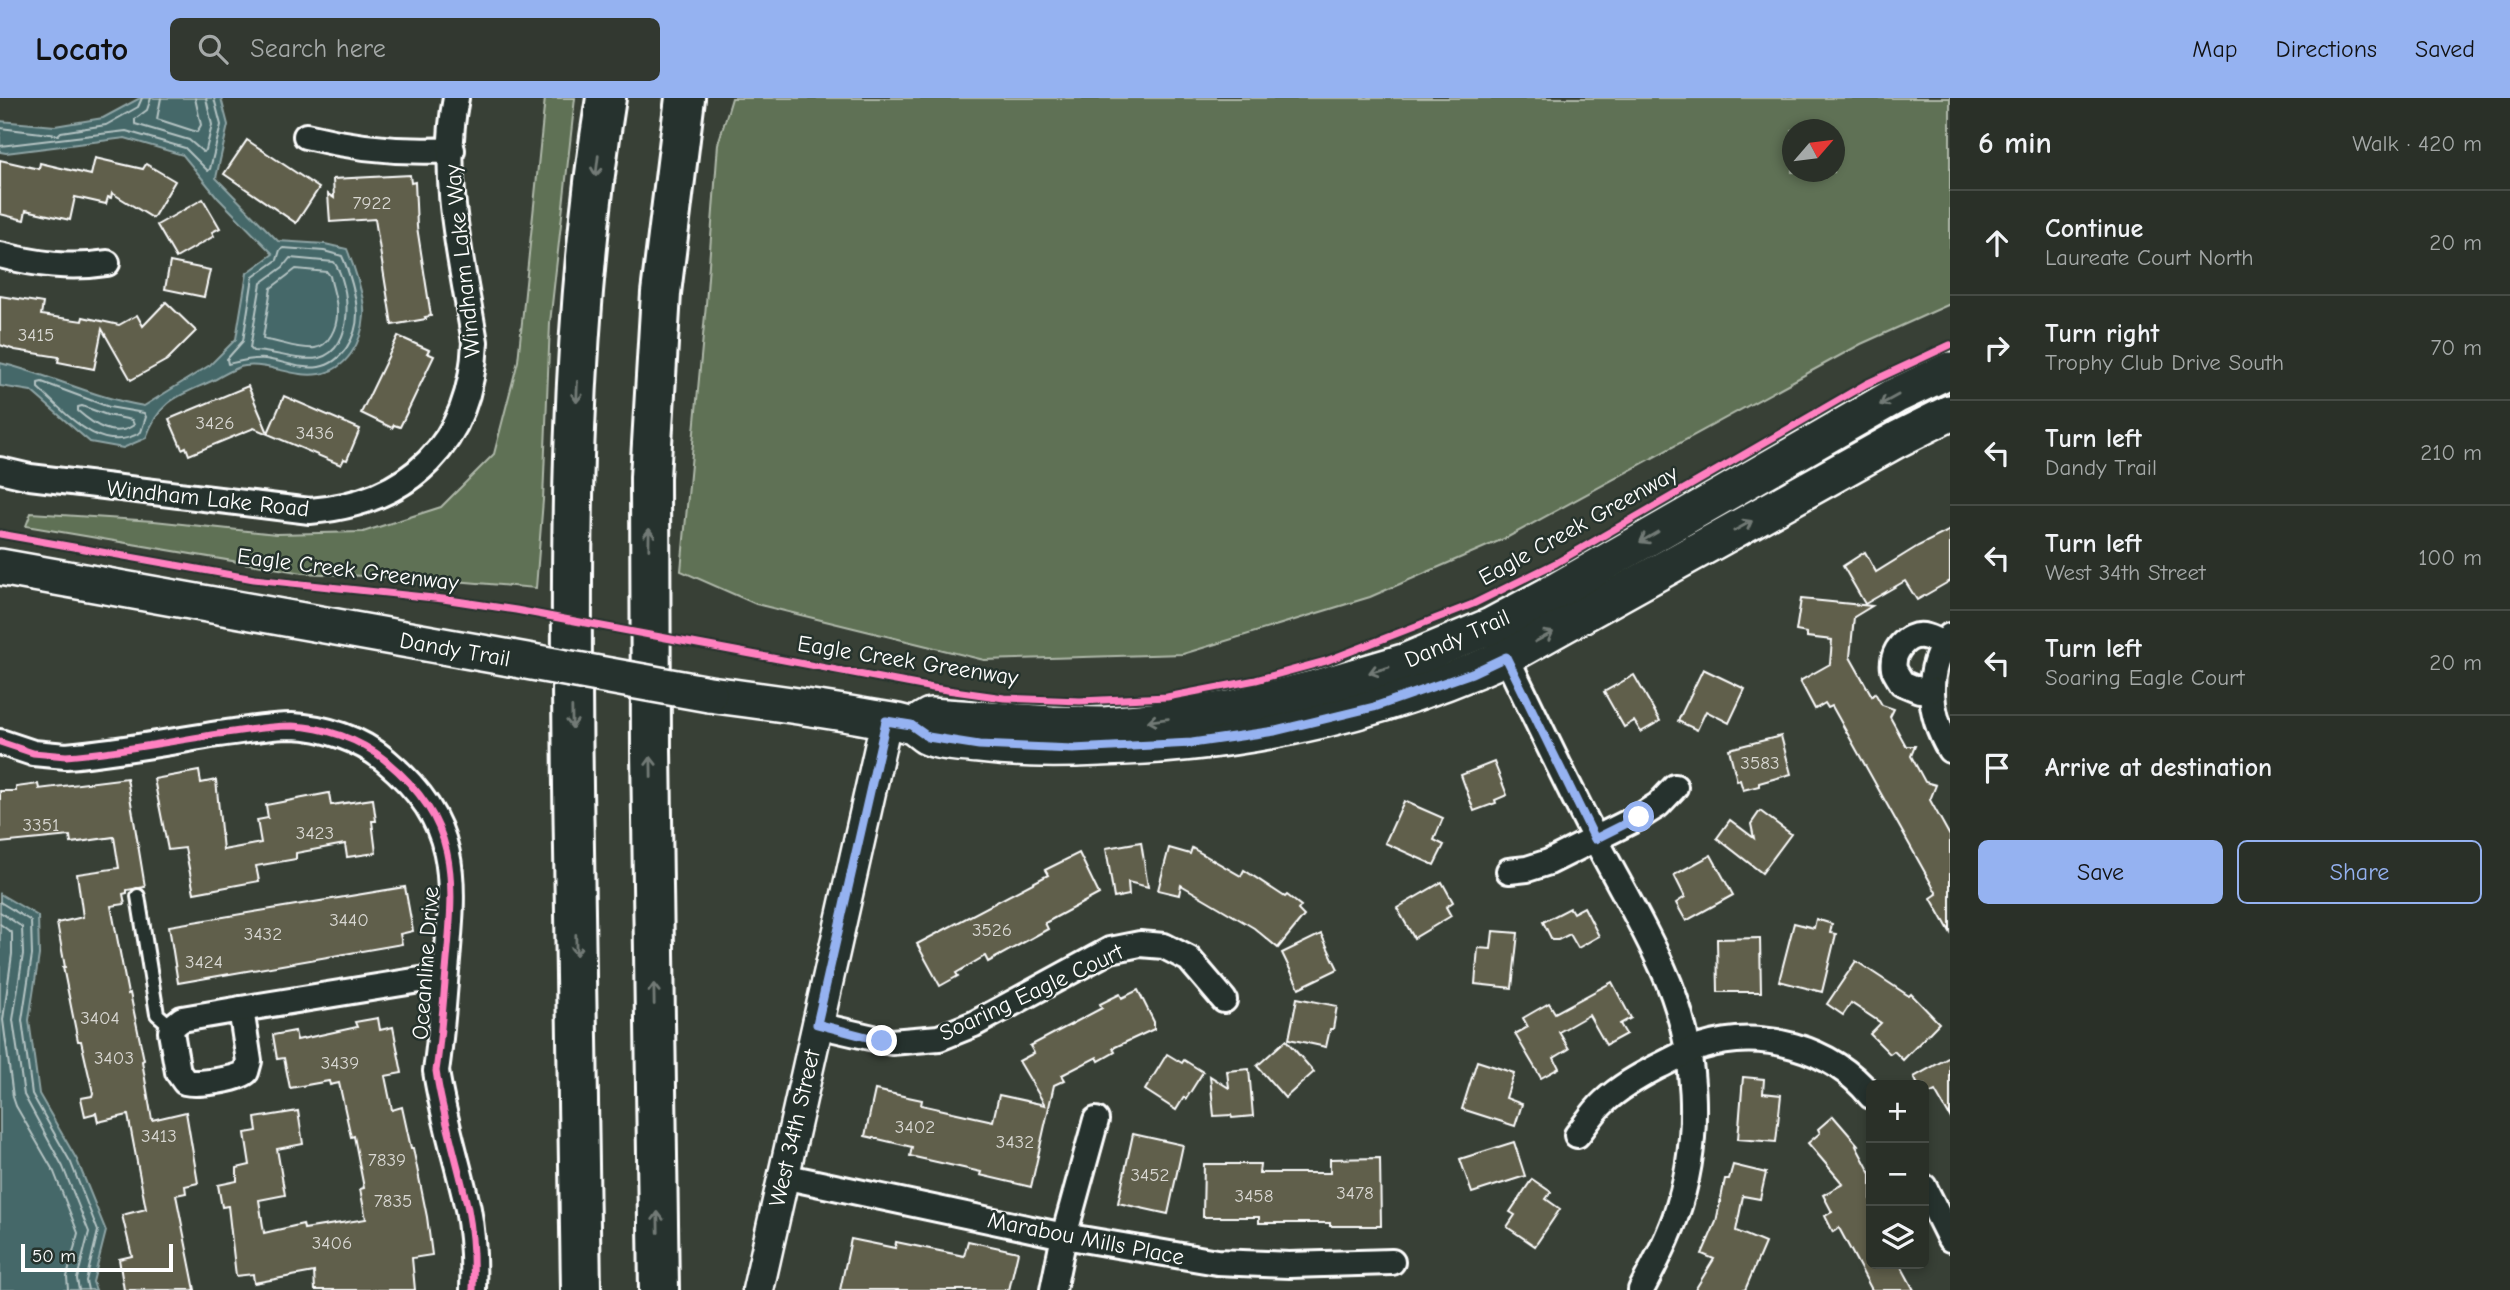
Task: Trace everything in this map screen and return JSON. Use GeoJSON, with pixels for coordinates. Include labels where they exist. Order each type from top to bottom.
{"type":"FeatureCollection","features":[{"type":"Feature","properties":{"kind":"highway"},"geometry":{"type":"LineString","coordinates":[[581,1290],[572,717],[572,536],[578,363],[592,205],[606,98]]}},
{"type":"Feature","properties":{"kind":"highway"},"geometry":{"type":"LineString","coordinates":[[659,1290],[650,723],[650,477],[662,293],[685,98]]}},
{"type":"Feature","properties":{"kind":"main road","name":"Dandy Trail"},"geometry":{"type":"LineString","coordinates":[[899,723],[930,716],[1104,725],[1151,721],[1234,708],[1316,688],[1407,661],[1491,625],[1895,396],[1950,370]]}},
{"type":"Feature","properties":{"kind":"main road","name":"Dandy Trail"},"geometry":{"type":"LineString","coordinates":[[0,567],[709,694],[835,711],[899,723],[928,737],[979,745],[1073,749],[1192,743],[1275,731],[1374,707],[1472,673],[1506,657],[1898,439],[1950,413]]}},
{"type":"Feature","properties":{"kind":"street","name":"Windham Lake Way"},"geometry":{"type":"LineString","coordinates":[[440,447],[464,406],[472,379],[475,342],[455,216],[452,150],[456,98]]}},
{"type":"Feature","properties":{"kind":"street","name":"Windham Lake Way"},"geometry":{"type":"LineString","coordinates":[[306,136],[348,145],[392,150],[452,150]]}},
{"type":"Feature","properties":{"kind":"street"},"geometry":{"type":"LineString","coordinates":[[0,255],[52,266],[83,267],[107,263]]}},
{"type":"Feature","properties":{"kind":"street","name":"Windham Lake Road"},"geometry":{"type":"LineString","coordinates":[[0,470],[30,477],[310,511],[357,505],[384,494],[415,474],[440,447]]}},
{"type":"Feature","properties":{"kind":"street"},"geometry":{"type":"LineString","coordinates":[[1491,625],[1595,839],[1665,972],[1684,1028],[1693,1088],[1690,1153],[1676,1216],[1658,1259],[1641,1290]]}},
{"type":"Feature","properties":{"kind":"street"},"geometry":{"type":"LineString","coordinates":[[1933,679],[1919,690],[1902,683],[1894,667],[1895,656],[1901,645],[1917,636],[1947,641],[1933,679],[1935,720],[1950,750]]}},
{"type":"Feature","properties":{"kind":"street","name":"West 34th Street"},"geometry":{"type":"LineString","coordinates":[[758,1290],[817,1024],[899,723]]}},
{"type":"Feature","properties":{"kind":"street","name":"Oceanline Drive"},"geometry":{"type":"LineString","coordinates":[[0,742],[33,753],[66,756],[292,726],[320,730],[356,742],[380,756],[408,780],[435,818],[442,835],[452,881],[436,1071],[440,1099],[467,1207],[474,1290]]}},
{"type":"Feature","properties":{"kind":"street"},"geometry":{"type":"LineString","coordinates":[[1509,871],[1541,865],[1647,813],[1675,787]]}},
{"type":"Feature","properties":{"kind":"street","name":"Soaring Eagle Court"},"geometry":{"type":"LineString","coordinates":[[817,1024],[891,1042],[939,1038],[975,1024],[1110,950],[1140,943],[1164,946],[1189,959],[1224,1000]]}},
{"type":"Feature","properties":{"kind":"street"},"geometry":{"type":"LineString","coordinates":[[241,1009],[249,1061],[246,1072],[237,1077],[192,1084],[185,1082],[178,1072],[171,1032],[172,1027],[183,1019],[241,1009],[445,976]]}},
{"type":"Feature","properties":{"kind":"street"},"geometry":{"type":"LineString","coordinates":[[1577,1135],[1593,1113],[1617,1091],[1688,1051],[1735,1040],[1762,1040],[1794,1046],[1832,1063],[1866,1091]]}},
{"type":"Feature","properties":{"kind":"street"},"geometry":{"type":"LineString","coordinates":[[1053,1290],[1064,1236],[1096,1120]]}},
{"type":"Feature","properties":{"kind":"street","name":"Marabou Mills Place"},"geometry":{"type":"LineString","coordinates":[[783,1176],[1064,1236],[1217,1262],[1289,1265],[1392,1262]]}},
{"type":"Feature","properties":{"kind":"street"},"geometry":{"type":"LineString","coordinates":[[1929,1197],[1950,1239]]}},
{"type":"Feature","properties":{"kind":"lane"},"geometry":{"type":"LineString","coordinates":[[138,896],[157,1014],[172,1027]]}},
{"type":"Feature","properties":{"kind":"green space"},"geometry":{"type":"Polygon","coordinates":[[[545,98],[575,98],[550,323],[543,500],[536,588],[303,573],[26,526],[31,513],[154,521],[276,534],[363,532],[441,507],[494,454],[518,361],[545,98]]]}},
{"type":"Feature","properties":{"kind":"green space"},"geometry":{"type":"Polygon","coordinates":[[[732,98],[1950,98],[1950,304],[1861,344],[1508,537],[1370,597],[1183,654],[984,660],[756,604],[681,571],[718,144],[732,98]]]}},
{"type":"Feature","properties":{"kind":"water"},"geometry":{"type":"Polygon","coordinates":[[[140,98],[221,98],[228,125],[216,178],[278,241],[325,244],[347,249],[361,292],[364,316],[356,345],[338,367],[310,375],[254,366],[237,368],[173,400],[158,414],[146,438],[123,448],[90,442],[31,391],[0,386],[0,363],[144,406],[210,365],[236,339],[247,273],[273,254],[218,198],[183,155],[125,138],[0,152],[0,121],[55,126],[103,118],[140,98]]]}},
{"type":"Feature","properties":{"kind":"water"},"geometry":{"type":"Polygon","coordinates":[[[0,894],[38,916],[39,955],[29,1020],[39,1094],[77,1160],[106,1231],[93,1282],[96,1290],[0,1290],[0,894]]]}},
{"type":"Feature","properties":{"kind":"building"},"geometry":{"type":"Polygon","coordinates":[[[247,140],[319,188],[296,223],[224,174],[247,140]]]}},
{"type":"Feature","properties":{"kind":"building"},"geometry":{"type":"Polygon","coordinates":[[[95,158],[143,169],[146,164],[175,181],[153,218],[112,193],[106,204],[75,197],[70,220],[26,210],[24,220],[0,214],[0,160],[39,169],[40,163],[91,175],[95,158]]]}},
{"type":"Feature","properties":{"kind":"building"},"geometry":{"type":"Polygon","coordinates":[[[410,175],[411,183],[415,182],[417,227],[431,316],[392,325],[375,219],[330,222],[328,194],[334,198],[333,179],[410,175]]]}},
{"type":"Feature","properties":{"kind":"building"},"geometry":{"type":"Polygon","coordinates":[[[203,199],[220,228],[212,232],[214,236],[176,258],[157,225],[203,199]]]}},
{"type":"Feature","properties":{"kind":"building"},"geometry":{"type":"Polygon","coordinates":[[[170,262],[210,270],[204,297],[165,289],[170,262]]]}},
{"type":"Feature","properties":{"kind":"building"},"geometry":{"type":"Polygon","coordinates":[[[0,296],[43,303],[41,315],[82,321],[83,317],[119,325],[137,315],[143,326],[166,302],[196,331],[167,360],[131,380],[102,329],[94,369],[58,362],[59,357],[0,345],[0,296]]]}},
{"type":"Feature","properties":{"kind":"building"},"geometry":{"type":"Polygon","coordinates":[[[398,336],[429,350],[427,353],[434,356],[400,427],[394,425],[392,428],[361,413],[398,336]]]}},
{"type":"Feature","properties":{"kind":"building"},"geometry":{"type":"Polygon","coordinates":[[[248,386],[268,433],[284,396],[360,429],[347,460],[344,459],[341,465],[254,428],[189,455],[186,447],[182,449],[169,419],[248,386]]]}},
{"type":"Feature","properties":{"kind":"building"},"geometry":{"type":"Polygon","coordinates":[[[1950,530],[1950,581],[1917,600],[1905,581],[1865,604],[1843,566],[1865,552],[1876,572],[1950,530]]]}},
{"type":"Feature","properties":{"kind":"building"},"geometry":{"type":"Polygon","coordinates":[[[1801,599],[1872,606],[1854,617],[1850,657],[1872,696],[1875,693],[1882,705],[1894,709],[1890,717],[1906,746],[1915,746],[1911,756],[1925,782],[1936,785],[1930,800],[1950,836],[1950,932],[1931,898],[1937,894],[1832,706],[1828,708],[1825,703],[1815,709],[1800,681],[1830,664],[1832,640],[1807,637],[1807,633],[1796,631],[1801,599]]]}},
{"type":"Feature","properties":{"kind":"building"},"geometry":{"type":"Polygon","coordinates":[[[1703,669],[1745,689],[1729,723],[1706,711],[1697,730],[1678,721],[1703,669]]]}},
{"type":"Feature","properties":{"kind":"building"},"geometry":{"type":"Polygon","coordinates":[[[1634,675],[1660,721],[1641,732],[1634,721],[1624,727],[1604,692],[1634,675]]]}},
{"type":"Feature","properties":{"kind":"building"},"geometry":{"type":"Polygon","coordinates":[[[1781,736],[1791,774],[1743,790],[1740,780],[1737,781],[1729,749],[1781,736]]]}},
{"type":"Feature","properties":{"kind":"building"},"geometry":{"type":"Polygon","coordinates":[[[1494,762],[1507,795],[1495,800],[1496,803],[1474,811],[1461,775],[1494,762]]]}},
{"type":"Feature","properties":{"kind":"building"},"geometry":{"type":"Polygon","coordinates":[[[199,771],[201,783],[216,780],[223,850],[261,843],[257,820],[268,818],[266,805],[329,793],[331,805],[373,799],[376,821],[372,821],[376,853],[347,857],[345,844],[296,853],[296,859],[256,866],[259,881],[194,893],[185,848],[168,850],[154,779],[199,771]]]}},
{"type":"Feature","properties":{"kind":"building"},"geometry":{"type":"Polygon","coordinates":[[[127,778],[145,887],[127,890],[127,893],[123,894],[125,904],[111,906],[144,1060],[142,1061],[152,1120],[186,1112],[198,1183],[185,1186],[186,1193],[176,1195],[195,1290],[124,1290],[119,1259],[132,1256],[122,1215],[146,1209],[128,1115],[98,1122],[96,1113],[85,1116],[81,1098],[92,1096],[93,1093],[81,1041],[78,1041],[57,923],[83,917],[77,874],[119,868],[114,837],[71,843],[70,836],[0,843],[0,791],[16,791],[16,787],[38,784],[39,789],[127,778]]]}},
{"type":"Feature","properties":{"kind":"building"},"geometry":{"type":"Polygon","coordinates":[[[1404,801],[1443,818],[1434,840],[1444,845],[1434,865],[1385,843],[1404,801]]]}},
{"type":"Feature","properties":{"kind":"building"},"geometry":{"type":"Polygon","coordinates":[[[1760,811],[1791,834],[1762,873],[1717,838],[1730,820],[1754,838],[1751,824],[1760,811]]]}},
{"type":"Feature","properties":{"kind":"building"},"geometry":{"type":"Polygon","coordinates":[[[1141,842],[1148,887],[1128,882],[1129,895],[1114,898],[1106,848],[1141,842]]]}},
{"type":"Feature","properties":{"kind":"building"},"geometry":{"type":"Polygon","coordinates":[[[1169,848],[1190,854],[1192,848],[1241,876],[1244,870],[1285,897],[1287,895],[1301,906],[1298,910],[1304,916],[1278,948],[1254,928],[1181,885],[1179,895],[1158,890],[1169,848]]]}},
{"type":"Feature","properties":{"kind":"building"},"geometry":{"type":"Polygon","coordinates":[[[1079,853],[1099,894],[1045,923],[1048,929],[988,962],[985,956],[940,986],[917,944],[1048,875],[1045,870],[1079,853]]]}},
{"type":"Feature","properties":{"kind":"building"},"geometry":{"type":"Polygon","coordinates":[[[1711,855],[1733,895],[1686,921],[1676,903],[1685,897],[1674,875],[1711,855]]]}},
{"type":"Feature","properties":{"kind":"building"},"geometry":{"type":"Polygon","coordinates":[[[1442,882],[1453,902],[1446,907],[1451,916],[1414,938],[1397,908],[1442,882]]]}},
{"type":"Feature","properties":{"kind":"building"},"geometry":{"type":"Polygon","coordinates":[[[405,887],[413,931],[400,934],[402,944],[178,983],[169,926],[405,887]]]}},
{"type":"Feature","properties":{"kind":"building"},"geometry":{"type":"Polygon","coordinates":[[[1584,907],[1599,936],[1578,948],[1570,934],[1552,940],[1543,922],[1570,908],[1573,913],[1584,907]]]}},
{"type":"Feature","properties":{"kind":"building"},"geometry":{"type":"Polygon","coordinates":[[[1816,919],[1832,924],[1830,933],[1836,934],[1822,992],[1779,981],[1794,923],[1814,928],[1816,919]]]}},
{"type":"Feature","properties":{"kind":"building"},"geometry":{"type":"Polygon","coordinates":[[[1493,931],[1518,933],[1512,988],[1475,984],[1478,948],[1491,949],[1493,931]]]}},
{"type":"Feature","properties":{"kind":"building"},"geometry":{"type":"Polygon","coordinates":[[[1321,934],[1338,969],[1299,988],[1282,953],[1321,934]]]}},
{"type":"Feature","properties":{"kind":"building"},"geometry":{"type":"Polygon","coordinates":[[[1760,938],[1761,992],[1718,992],[1717,939],[1760,938]]]}},
{"type":"Feature","properties":{"kind":"building"},"geometry":{"type":"Polygon","coordinates":[[[1856,961],[1909,996],[1911,994],[1939,1023],[1903,1060],[1894,1051],[1890,1054],[1870,1034],[1881,1023],[1851,1003],[1843,1015],[1827,1004],[1856,961]]]}},
{"type":"Feature","properties":{"kind":"building"},"geometry":{"type":"Polygon","coordinates":[[[1612,982],[1631,1018],[1620,1024],[1626,1034],[1606,1045],[1589,1015],[1559,1032],[1569,1049],[1554,1058],[1559,1068],[1541,1078],[1515,1034],[1528,1027],[1523,1018],[1549,1003],[1555,1013],[1612,982]]]}},
{"type":"Feature","properties":{"kind":"building"},"geometry":{"type":"Polygon","coordinates":[[[1138,990],[1154,1022],[1154,1029],[1113,1048],[1115,1052],[1099,1061],[1097,1057],[1062,1075],[1065,1080],[1054,1085],[1031,1187],[980,1175],[981,1172],[910,1156],[912,1147],[865,1136],[875,1090],[922,1100],[921,1105],[993,1121],[999,1095],[1045,1105],[1019,1061],[1034,1053],[1030,1046],[1102,1008],[1100,1004],[1120,994],[1122,998],[1138,990]]]}},
{"type":"Feature","properties":{"kind":"building"},"geometry":{"type":"Polygon","coordinates":[[[1297,998],[1337,1006],[1326,1047],[1289,1039],[1297,998]]]}},
{"type":"Feature","properties":{"kind":"building"},"geometry":{"type":"Polygon","coordinates":[[[378,1018],[380,1030],[393,1027],[402,1073],[385,1076],[392,1110],[402,1107],[427,1217],[432,1255],[412,1258],[415,1290],[315,1290],[314,1272],[254,1283],[253,1274],[236,1276],[228,1206],[222,1207],[218,1185],[237,1181],[237,1168],[250,1165],[245,1133],[257,1131],[255,1118],[298,1111],[303,1144],[277,1149],[285,1195],[259,1200],[264,1233],[303,1224],[304,1229],[366,1219],[360,1189],[364,1188],[354,1136],[351,1137],[339,1083],[330,1085],[329,1081],[290,1088],[284,1058],[277,1059],[273,1035],[295,1031],[297,1040],[357,1027],[355,1022],[378,1018]]]}},
{"type":"Feature","properties":{"kind":"building"},"geometry":{"type":"Polygon","coordinates":[[[1286,1040],[1314,1072],[1285,1098],[1257,1066],[1286,1040]]]}},
{"type":"Feature","properties":{"kind":"building"},"geometry":{"type":"Polygon","coordinates":[[[1167,1054],[1182,1063],[1184,1060],[1203,1072],[1176,1110],[1145,1090],[1167,1054]]]}},
{"type":"Feature","properties":{"kind":"building"},"geometry":{"type":"Polygon","coordinates":[[[1950,1057],[1950,1117],[1935,1091],[1929,1094],[1929,1080],[1916,1080],[1914,1077],[1950,1057]]]}},
{"type":"Feature","properties":{"kind":"building"},"geometry":{"type":"Polygon","coordinates":[[[1477,1061],[1514,1073],[1506,1098],[1522,1104],[1515,1126],[1462,1109],[1477,1061]]]}},
{"type":"Feature","properties":{"kind":"building"},"geometry":{"type":"Polygon","coordinates":[[[1249,1069],[1253,1116],[1214,1116],[1210,1076],[1229,1088],[1227,1071],[1249,1069]]]}},
{"type":"Feature","properties":{"kind":"building"},"geometry":{"type":"Polygon","coordinates":[[[1743,1077],[1764,1079],[1763,1093],[1781,1095],[1776,1142],[1738,1139],[1743,1077]]]}},
{"type":"Feature","properties":{"kind":"building"},"geometry":{"type":"Polygon","coordinates":[[[1833,1116],[1858,1145],[1856,1146],[1866,1165],[1866,1269],[1903,1269],[1914,1290],[1872,1290],[1839,1228],[1833,1232],[1825,1216],[1832,1212],[1823,1195],[1843,1184],[1808,1143],[1820,1133],[1818,1129],[1833,1116]]]}},
{"type":"Feature","properties":{"kind":"building"},"geometry":{"type":"Polygon","coordinates":[[[1133,1134],[1183,1145],[1168,1214],[1118,1203],[1133,1134]]]}},
{"type":"Feature","properties":{"kind":"building"},"geometry":{"type":"Polygon","coordinates":[[[1514,1142],[1525,1176],[1472,1193],[1460,1159],[1514,1142]]]}},
{"type":"Feature","properties":{"kind":"building"},"geometry":{"type":"Polygon","coordinates":[[[1380,1158],[1381,1226],[1259,1223],[1259,1217],[1203,1217],[1204,1164],[1260,1164],[1259,1173],[1330,1173],[1330,1159],[1380,1158]]]}},
{"type":"Feature","properties":{"kind":"building"},"geometry":{"type":"Polygon","coordinates":[[[1733,1165],[1766,1173],[1760,1199],[1743,1196],[1736,1231],[1765,1243],[1745,1290],[1695,1290],[1714,1259],[1702,1254],[1716,1222],[1725,1179],[1729,1179],[1733,1165]]]}},
{"type":"Feature","properties":{"kind":"building"},"geometry":{"type":"Polygon","coordinates":[[[1532,1179],[1551,1192],[1546,1199],[1560,1209],[1535,1246],[1507,1227],[1515,1215],[1510,1212],[1532,1179]]]}},
{"type":"Feature","properties":{"kind":"building"},"geometry":{"type":"Polygon","coordinates":[[[851,1239],[895,1248],[896,1242],[964,1256],[968,1241],[1018,1252],[1009,1290],[840,1290],[851,1239]]]}},
{"type":"Feature","properties":{"kind":"cycle path","name":"Eagle Creek Greenway"},"geometry":{"type":"LineString","coordinates":[[0,534],[254,579],[443,599],[516,610],[933,688],[1004,698],[1080,701],[1167,697],[1256,680],[1326,661],[1473,604],[1556,563],[1866,384],[1950,345]]}},
{"type":"Feature","properties":{"kind":"cycle path"},"geometry":{"type":"LineString","coordinates":[[0,742],[33,753],[66,756],[264,728],[304,727],[329,732],[364,746],[385,760],[410,784],[428,807],[440,831],[451,881],[449,938],[436,1071],[470,1219],[473,1290]]}},
{"type":"Feature","properties":{"kind":"route"},"geometry":{"type":"LineString","coordinates":[[882,1041],[817,1024],[886,721],[911,725],[928,737],[979,745],[1073,749],[1192,743],[1275,731],[1338,717],[1472,673],[1506,657],[1595,839],[1639,817]]}}]}
